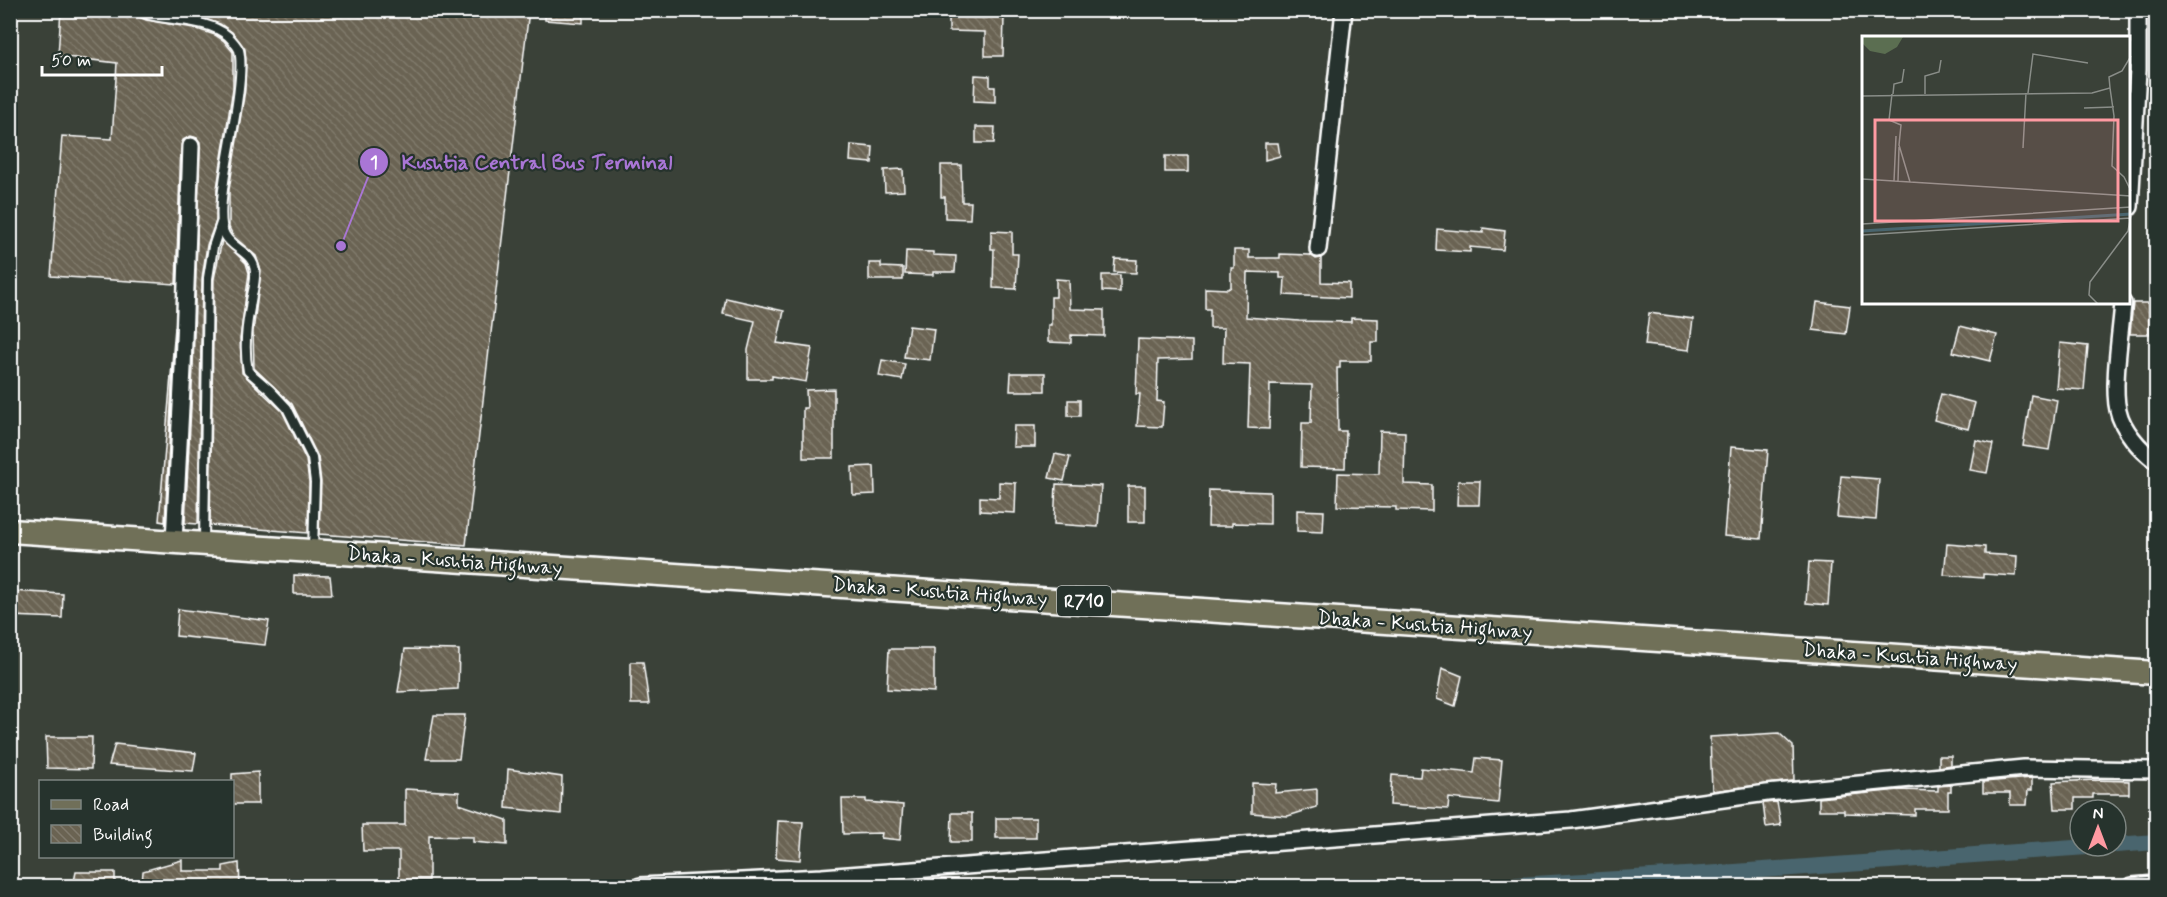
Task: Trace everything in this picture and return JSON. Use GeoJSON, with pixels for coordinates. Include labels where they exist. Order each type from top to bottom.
{"type":"FeatureCollection","features":[{"type":"Feature","properties":{"kind":"main road","name":"Dhaka - Kushtia Highway"},"geometry":{"type":"LineString","coordinates":[[10,531],[2157,673]]}},
{"type":"Feature","properties":{"kind":"street"},"geometry":{"type":"LineString","coordinates":[[1318,249],[1344,10]]}},
{"type":"Feature","properties":{"kind":"street"},"geometry":{"type":"LineString","coordinates":[[2131,190],[2138,70],[2138,10]]}},
{"type":"Feature","properties":{"kind":"street"},"geometry":{"type":"LineString","coordinates":[[174,541],[191,146]]}},
{"type":"Feature","properties":{"kind":"street"},"geometry":{"type":"LineString","coordinates":[[2123,304],[2116,391],[2117,410],[2132,438],[2157,460]]}},
{"type":"Feature","properties":{"kind":"street"},"geometry":{"type":"LineString","coordinates":[[640,886],[822,877],[1571,820],[1767,793],[2024,768],[2157,770]]}},
{"type":"Feature","properties":{"kind":"street"},"geometry":{"type":"LineString","coordinates":[[2132,886],[2157,884]]}},
{"type":"Feature","properties":{"kind":"lane"},"geometry":{"type":"LineString","coordinates":[[137,10],[147,16],[204,25],[227,35],[238,49],[240,73],[226,169],[221,223],[213,247],[208,278],[204,543]]}},
{"type":"Feature","properties":{"kind":"lane"},"geometry":{"type":"LineString","coordinates":[[221,223],[225,235],[237,248],[251,257],[255,271],[249,310],[246,359],[248,371],[287,408],[312,458],[315,482],[313,550]]}},
{"type":"Feature","properties":{"kind":"building"},"geometry":{"type":"Polygon","coordinates":[[[61,10],[131,10],[134,15],[146,20],[194,28],[215,35],[224,41],[233,52],[233,88],[217,188],[216,221],[207,245],[202,278],[198,524],[185,523],[193,368],[200,142],[191,136],[183,140],[181,145],[176,284],[51,276],[62,136],[112,139],[117,63],[58,56],[61,10]]]}},
{"type":"Feature","properties":{"kind":"building"},"geometry":{"type":"Polygon","coordinates":[[[158,10],[529,10],[466,545],[319,534],[321,482],[318,457],[292,404],[254,368],[253,332],[261,271],[256,256],[233,236],[229,227],[229,190],[245,90],[245,49],[232,32],[220,24],[196,16],[158,10]]]}},
{"type":"Feature","properties":{"kind":"building"},"geometry":{"type":"Polygon","coordinates":[[[545,10],[583,10],[583,23],[545,20],[545,10]]]}},
{"type":"Feature","properties":{"kind":"building"},"geometry":{"type":"Polygon","coordinates":[[[986,15],[1004,16],[1003,56],[985,56],[985,32],[949,31],[949,17],[986,18],[986,15]]]}},
{"type":"Feature","properties":{"kind":"building"},"geometry":{"type":"Polygon","coordinates":[[[975,75],[990,76],[990,87],[995,87],[995,102],[974,101],[975,75]]]}},
{"type":"Feature","properties":{"kind":"building"},"geometry":{"type":"Polygon","coordinates":[[[976,127],[995,127],[994,143],[976,143],[976,127]]]}},
{"type":"Feature","properties":{"kind":"building"},"geometry":{"type":"Polygon","coordinates":[[[1265,143],[1278,143],[1280,156],[1265,160],[1265,143]]]}},
{"type":"Feature","properties":{"kind":"building"},"geometry":{"type":"Polygon","coordinates":[[[851,145],[873,147],[872,163],[850,161],[851,145]]]}},
{"type":"Feature","properties":{"kind":"building"},"geometry":{"type":"Polygon","coordinates":[[[1165,156],[1188,156],[1188,172],[1165,172],[1165,156]]]}},
{"type":"Feature","properties":{"kind":"building"},"geometry":{"type":"Polygon","coordinates":[[[941,165],[961,165],[962,202],[971,202],[970,219],[945,218],[945,197],[941,197],[941,165]]]}},
{"type":"Feature","properties":{"kind":"building"},"geometry":{"type":"Polygon","coordinates":[[[903,169],[904,191],[885,192],[884,170],[903,169]]]}},
{"type":"Feature","properties":{"kind":"building"},"geometry":{"type":"Polygon","coordinates":[[[1483,228],[1505,231],[1503,250],[1470,247],[1470,252],[1436,250],[1437,229],[1483,233],[1483,228]]]}},
{"type":"Feature","properties":{"kind":"building"},"geometry":{"type":"Polygon","coordinates":[[[991,231],[1012,232],[1012,254],[1018,254],[1016,289],[993,288],[994,249],[991,249],[991,231]]]}},
{"type":"Feature","properties":{"kind":"building"},"geometry":{"type":"Polygon","coordinates":[[[222,240],[246,263],[249,273],[240,339],[242,373],[282,411],[306,460],[309,482],[308,533],[210,525],[214,279],[222,240]]]}},
{"type":"Feature","properties":{"kind":"building"},"geometry":{"type":"Polygon","coordinates":[[[1234,250],[1249,250],[1249,258],[1280,258],[1280,254],[1310,255],[1316,259],[1321,258],[1321,282],[1349,283],[1349,298],[1284,295],[1285,278],[1280,278],[1280,273],[1247,272],[1246,317],[1351,322],[1351,318],[1378,319],[1378,342],[1371,342],[1371,361],[1340,361],[1340,368],[1337,368],[1338,431],[1346,431],[1345,468],[1301,467],[1302,423],[1311,423],[1312,385],[1270,384],[1269,429],[1248,428],[1250,364],[1223,363],[1224,328],[1210,328],[1210,309],[1205,309],[1205,288],[1228,289],[1231,287],[1234,250]]]}},
{"type":"Feature","properties":{"kind":"building"},"geometry":{"type":"Polygon","coordinates":[[[906,251],[956,256],[955,272],[933,272],[933,275],[905,274],[906,251]]]}},
{"type":"Feature","properties":{"kind":"building"},"geometry":{"type":"Polygon","coordinates":[[[1115,259],[1137,260],[1136,273],[1114,272],[1115,259]]]}},
{"type":"Feature","properties":{"kind":"building"},"geometry":{"type":"Polygon","coordinates":[[[869,263],[881,263],[881,267],[903,268],[903,280],[869,280],[869,263]]]}},
{"type":"Feature","properties":{"kind":"building"},"geometry":{"type":"Polygon","coordinates":[[[1102,275],[1120,275],[1120,292],[1102,291],[1102,275]]]}},
{"type":"Feature","properties":{"kind":"building"},"geometry":{"type":"Polygon","coordinates":[[[1056,279],[1069,280],[1070,309],[1104,310],[1104,336],[1071,335],[1071,343],[1048,342],[1048,325],[1051,325],[1051,297],[1056,297],[1056,279]]]}},
{"type":"Feature","properties":{"kind":"building"},"geometry":{"type":"Polygon","coordinates":[[[726,298],[784,311],[777,343],[812,348],[806,382],[772,376],[772,379],[748,379],[748,350],[755,321],[723,314],[726,298]]]}},
{"type":"Feature","properties":{"kind":"building"},"geometry":{"type":"Polygon","coordinates":[[[1817,302],[1850,306],[1846,334],[1813,330],[1817,302]]]}},
{"type":"Feature","properties":{"kind":"building"},"geometry":{"type":"Polygon","coordinates":[[[2133,303],[2149,303],[2149,334],[2130,334],[2133,303]]]}},
{"type":"Feature","properties":{"kind":"building"},"geometry":{"type":"Polygon","coordinates":[[[1649,313],[1693,319],[1689,350],[1645,345],[1649,313]]]}},
{"type":"Feature","properties":{"kind":"building"},"geometry":{"type":"Polygon","coordinates":[[[909,326],[934,329],[930,360],[904,357],[909,326]]]}},
{"type":"Feature","properties":{"kind":"building"},"geometry":{"type":"Polygon","coordinates":[[[1960,326],[1997,335],[1990,361],[1953,352],[1960,326]]]}},
{"type":"Feature","properties":{"kind":"building"},"geometry":{"type":"Polygon","coordinates":[[[175,327],[173,368],[165,522],[159,521],[175,327]]]}},
{"type":"Feature","properties":{"kind":"building"},"geometry":{"type":"Polygon","coordinates":[[[1138,339],[1192,341],[1192,359],[1158,360],[1157,401],[1164,402],[1162,427],[1137,426],[1140,394],[1136,394],[1138,339]]]}},
{"type":"Feature","properties":{"kind":"building"},"geometry":{"type":"Polygon","coordinates":[[[2060,343],[2088,346],[2084,390],[2056,388],[2060,343]]]}},
{"type":"Feature","properties":{"kind":"building"},"geometry":{"type":"Polygon","coordinates":[[[882,360],[905,364],[902,380],[879,376],[882,360]]]}},
{"type":"Feature","properties":{"kind":"building"},"geometry":{"type":"Polygon","coordinates":[[[1011,373],[1045,373],[1045,391],[1010,391],[1011,373]]]}},
{"type":"Feature","properties":{"kind":"building"},"geometry":{"type":"Polygon","coordinates":[[[834,389],[834,458],[803,458],[803,408],[807,408],[806,390],[834,389]]]}},
{"type":"Feature","properties":{"kind":"building"},"geometry":{"type":"Polygon","coordinates":[[[1941,394],[1975,403],[1968,429],[1934,420],[1941,394]]]}},
{"type":"Feature","properties":{"kind":"building"},"geometry":{"type":"Polygon","coordinates":[[[2031,395],[2057,400],[2049,450],[2023,446],[2031,395]]]}},
{"type":"Feature","properties":{"kind":"building"},"geometry":{"type":"Polygon","coordinates":[[[1068,400],[1080,400],[1080,416],[1068,416],[1068,400]]]}},
{"type":"Feature","properties":{"kind":"building"},"geometry":{"type":"Polygon","coordinates":[[[1014,426],[1035,426],[1035,447],[1013,447],[1014,426]]]}},
{"type":"Feature","properties":{"kind":"building"},"geometry":{"type":"Polygon","coordinates":[[[1380,431],[1405,432],[1404,484],[1432,485],[1432,511],[1396,510],[1396,507],[1337,506],[1338,473],[1379,474],[1380,431]]]}},
{"type":"Feature","properties":{"kind":"building"},"geometry":{"type":"Polygon","coordinates":[[[1976,440],[1993,444],[1987,473],[1970,470],[1976,440]]]}},
{"type":"Feature","properties":{"kind":"building"},"geometry":{"type":"Polygon","coordinates":[[[1731,447],[1768,450],[1761,539],[1724,536],[1731,447]]]}},
{"type":"Feature","properties":{"kind":"building"},"geometry":{"type":"Polygon","coordinates":[[[1055,454],[1070,457],[1064,481],[1049,478],[1055,454]]]}},
{"type":"Feature","properties":{"kind":"building"},"geometry":{"type":"Polygon","coordinates":[[[874,466],[875,494],[853,495],[852,467],[874,466]]]}},
{"type":"Feature","properties":{"kind":"building"},"geometry":{"type":"Polygon","coordinates":[[[1841,476],[1879,479],[1876,520],[1837,517],[1841,476]]]}},
{"type":"Feature","properties":{"kind":"building"},"geometry":{"type":"Polygon","coordinates":[[[1458,481],[1480,481],[1479,505],[1457,505],[1458,481]]]}},
{"type":"Feature","properties":{"kind":"building"},"geometry":{"type":"Polygon","coordinates":[[[999,482],[1016,483],[1015,513],[980,511],[980,497],[999,498],[999,482]]]}},
{"type":"Feature","properties":{"kind":"building"},"geometry":{"type":"Polygon","coordinates":[[[1056,484],[1101,486],[1098,527],[1054,524],[1056,484]]]}},
{"type":"Feature","properties":{"kind":"building"},"geometry":{"type":"Polygon","coordinates":[[[1128,486],[1145,486],[1145,522],[1128,522],[1128,486]]]}},
{"type":"Feature","properties":{"kind":"building"},"geometry":{"type":"Polygon","coordinates":[[[1209,490],[1270,492],[1270,524],[1232,523],[1232,526],[1208,526],[1209,490]]]}},
{"type":"Feature","properties":{"kind":"building"},"geometry":{"type":"Polygon","coordinates":[[[1297,510],[1324,511],[1323,532],[1297,531],[1297,510]]]}},
{"type":"Feature","properties":{"kind":"building"},"geometry":{"type":"Polygon","coordinates":[[[1947,544],[1985,547],[1985,554],[2017,556],[2016,576],[1983,574],[1983,578],[1944,575],[1947,544]]]}},
{"type":"Feature","properties":{"kind":"building"},"geometry":{"type":"Polygon","coordinates":[[[1809,562],[1831,563],[1828,605],[1806,603],[1809,562]]]}},
{"type":"Feature","properties":{"kind":"building"},"geometry":{"type":"Polygon","coordinates":[[[294,575],[330,576],[332,594],[294,594],[294,575]]]}},
{"type":"Feature","properties":{"kind":"building"},"geometry":{"type":"Polygon","coordinates":[[[10,591],[63,594],[62,618],[10,616],[10,591]]]}},
{"type":"Feature","properties":{"kind":"building"},"geometry":{"type":"Polygon","coordinates":[[[178,609],[269,621],[265,645],[176,636],[178,609]]]}},
{"type":"Feature","properties":{"kind":"building"},"geometry":{"type":"Polygon","coordinates":[[[405,649],[459,650],[458,689],[398,692],[405,649]]]}},
{"type":"Feature","properties":{"kind":"building"},"geometry":{"type":"Polygon","coordinates":[[[889,649],[934,649],[934,692],[887,689],[889,649]]]}},
{"type":"Feature","properties":{"kind":"building"},"geometry":{"type":"Polygon","coordinates":[[[631,662],[643,662],[649,704],[631,704],[631,662]]]}},
{"type":"Feature","properties":{"kind":"building"},"geometry":{"type":"Polygon","coordinates":[[[1442,668],[1462,676],[1455,706],[1437,699],[1442,668]]]}},
{"type":"Feature","properties":{"kind":"building"},"geometry":{"type":"Polygon","coordinates":[[[434,715],[465,715],[459,759],[426,759],[434,715]]]}},
{"type":"Feature","properties":{"kind":"building"},"geometry":{"type":"Polygon","coordinates":[[[1779,733],[1793,746],[1794,781],[1712,791],[1710,737],[1779,733]]]}},
{"type":"Feature","properties":{"kind":"building"},"geometry":{"type":"Polygon","coordinates":[[[46,737],[92,737],[91,769],[47,768],[46,737]]]}},
{"type":"Feature","properties":{"kind":"building"},"geometry":{"type":"Polygon","coordinates":[[[115,744],[196,753],[193,771],[109,765],[115,744]]]}},
{"type":"Feature","properties":{"kind":"building"},"geometry":{"type":"Polygon","coordinates":[[[1939,756],[1951,756],[1951,765],[1939,767],[1939,756]]]}},
{"type":"Feature","properties":{"kind":"building"},"geometry":{"type":"Polygon","coordinates":[[[1476,758],[1502,760],[1498,803],[1449,798],[1448,809],[1390,805],[1392,775],[1420,777],[1421,768],[1474,773],[1476,758]]]}},
{"type":"Feature","properties":{"kind":"building"},"geometry":{"type":"Polygon","coordinates":[[[508,769],[562,777],[561,814],[506,808],[508,769]]]}},
{"type":"Feature","properties":{"kind":"building"},"geometry":{"type":"Polygon","coordinates":[[[258,772],[258,804],[234,804],[232,774],[258,772]]]}},
{"type":"Feature","properties":{"kind":"building"},"geometry":{"type":"Polygon","coordinates":[[[2032,778],[2032,790],[2028,790],[2027,805],[2010,805],[2010,793],[1983,793],[1983,782],[2032,778]]]}},
{"type":"Feature","properties":{"kind":"building"},"geometry":{"type":"Polygon","coordinates":[[[2129,781],[2129,794],[2093,794],[2093,798],[2068,798],[2068,809],[2055,809],[2053,782],[2129,781]]]}},
{"type":"Feature","properties":{"kind":"building"},"geometry":{"type":"Polygon","coordinates":[[[1252,783],[1276,784],[1275,793],[1317,789],[1317,807],[1288,816],[1252,813],[1252,783]]]}},
{"type":"Feature","properties":{"kind":"building"},"geometry":{"type":"Polygon","coordinates":[[[1951,785],[1951,792],[1948,792],[1948,809],[1915,809],[1915,815],[1819,810],[1819,798],[1899,790],[1938,791],[1938,786],[1951,785]]]}},
{"type":"Feature","properties":{"kind":"building"},"geometry":{"type":"Polygon","coordinates":[[[405,789],[459,792],[459,804],[507,820],[507,845],[473,842],[473,837],[429,836],[429,880],[399,880],[399,851],[363,851],[362,825],[405,825],[405,789]]]}},
{"type":"Feature","properties":{"kind":"building"},"geometry":{"type":"Polygon","coordinates":[[[842,799],[866,799],[866,802],[903,805],[900,840],[881,838],[882,833],[843,834],[842,799]]]}},
{"type":"Feature","properties":{"kind":"building"},"geometry":{"type":"Polygon","coordinates":[[[1777,802],[1781,825],[1766,827],[1763,803],[1777,802]]]}},
{"type":"Feature","properties":{"kind":"building"},"geometry":{"type":"Polygon","coordinates":[[[952,813],[972,813],[972,842],[951,842],[952,813]]]}},
{"type":"Feature","properties":{"kind":"building"},"geometry":{"type":"Polygon","coordinates":[[[996,818],[1036,818],[1036,838],[996,838],[996,818]]]}},
{"type":"Feature","properties":{"kind":"building"},"geometry":{"type":"Polygon","coordinates":[[[778,821],[803,822],[800,860],[776,858],[778,821]]]}},
{"type":"Feature","properties":{"kind":"building"},"geometry":{"type":"Polygon","coordinates":[[[182,860],[182,871],[223,871],[223,866],[239,863],[240,886],[142,886],[143,871],[182,860]]]}},
{"type":"Feature","properties":{"kind":"building"},"geometry":{"type":"Polygon","coordinates":[[[76,872],[115,872],[115,886],[73,886],[76,872]]]}},
{"type":"Feature","properties":{"kind":"waterway"},"geometry":{"type":"LineString","coordinates":[[2128,844],[2156,842]]}},
{"type":"Feature","properties":{"kind":"waterway"},"geometry":{"type":"LineString","coordinates":[[1499,886],[2068,848]]}},
{"type":"Feature","properties":{"kind":"place","name":"Kushtia Central Bus Terminal"},"geometry":{"type":"Point","coordinates":[341,246]}}]}
